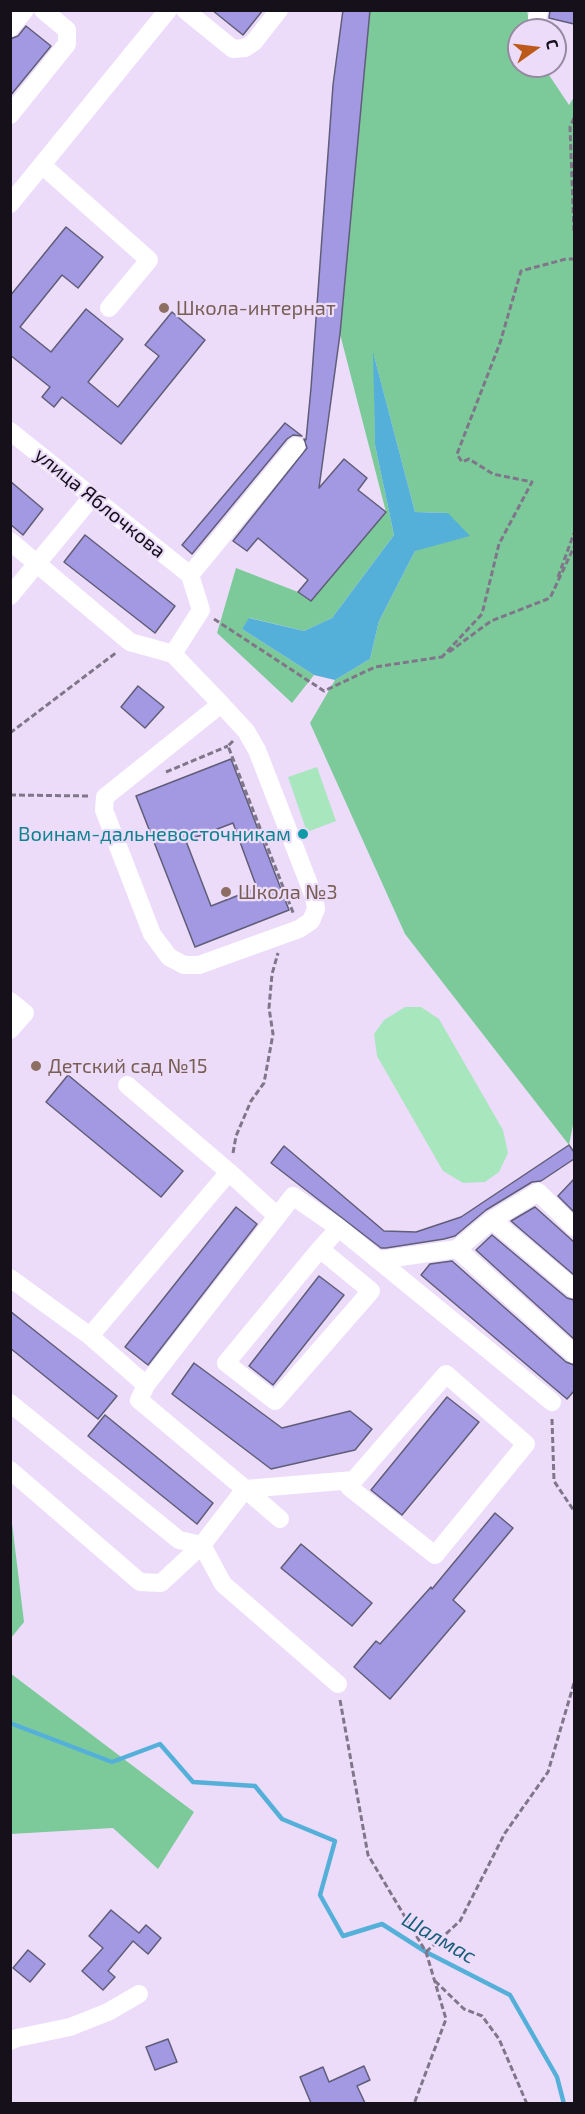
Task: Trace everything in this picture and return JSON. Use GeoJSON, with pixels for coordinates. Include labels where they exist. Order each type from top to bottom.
{"type":"FeatureCollection","features":[{"type":"Feature","properties":{"kind":"street"},"geometry":{"type":"LineString","coordinates":[[10,28],[25,10]]}},
{"type":"Feature","properties":{"kind":"street"},"geometry":{"type":"LineString","coordinates":[[10,115],[67,44],[67,30],[43,10]]}},
{"type":"Feature","properties":{"kind":"street"},"geometry":{"type":"LineString","coordinates":[[10,204],[168,10]]}},
{"type":"Feature","properties":{"kind":"street"},"geometry":{"type":"LineString","coordinates":[[185,10],[233,49],[245,48],[254,42],[279,10]]}},
{"type":"Feature","properties":{"kind":"street"},"geometry":{"type":"LineString","coordinates":[[42,165],[149,260],[109,308]]}},
{"type":"Feature","properties":{"kind":"street","name":"улица Яблочкова"},"geometry":{"type":"LineString","coordinates":[[10,430],[190,575]]}},
{"type":"Feature","properties":{"kind":"street"},"geometry":{"type":"LineString","coordinates":[[173,654],[201,610],[190,575],[296,446]]}},
{"type":"Feature","properties":{"kind":"street"},"geometry":{"type":"LineString","coordinates":[[10,596],[93,497]]}},
{"type":"Feature","properties":{"kind":"street"},"geometry":{"type":"LineString","coordinates":[[10,541],[130,642],[173,654],[221,704],[246,731],[257,750],[314,897],[316,909],[311,921],[292,932],[199,965],[184,965],[169,957],[152,934],[104,810],[105,797],[221,704]]}},
{"type":"Feature","properties":{"kind":"street"},"geometry":{"type":"LineString","coordinates":[[10,1001],[25,1013],[10,1030]]}},
{"type":"Feature","properties":{"kind":"street"},"geometry":{"type":"LineString","coordinates":[[127,1085],[277,1216]]}},
{"type":"Feature","properties":{"kind":"street"},"geometry":{"type":"LineString","coordinates":[[90,1336],[229,1172]]}},
{"type":"Feature","properties":{"kind":"street"},"geometry":{"type":"LineString","coordinates":[[379,1260],[457,1249],[492,1220],[538,1191],[574,1227]]}},
{"type":"Feature","properties":{"kind":"street"},"geometry":{"type":"LineString","coordinates":[[280,1519],[139,1400],[146,1385],[293,1196],[339,1227],[552,1402]]}},
{"type":"Feature","properties":{"kind":"street"},"geometry":{"type":"LineString","coordinates":[[492,1220],[574,1289]]}},
{"type":"Feature","properties":{"kind":"street"},"geometry":{"type":"LineString","coordinates":[[320,1249],[371,1291],[275,1401],[226,1363],[320,1249],[339,1227]]}},
{"type":"Feature","properties":{"kind":"street"},"geometry":{"type":"LineString","coordinates":[[457,1249],[574,1354]]}},
{"type":"Feature","properties":{"kind":"street"},"geometry":{"type":"LineString","coordinates":[[10,1278],[90,1336],[146,1385]]}},
{"type":"Feature","properties":{"kind":"street"},"geometry":{"type":"LineString","coordinates":[[10,1470],[140,1582],[161,1583],[202,1545],[245,1489],[354,1480],[447,1374],[526,1444],[435,1555],[349,1487],[354,1480]]}},
{"type":"Feature","properties":{"kind":"street"},"geometry":{"type":"LineString","coordinates":[[10,1403],[179,1540],[202,1545],[223,1584],[338,1684]]}},
{"type":"Feature","properties":{"kind":"street"},"geometry":{"type":"LineString","coordinates":[[10,2041],[70,2027],[108,2012],[139,1994]]}},
{"type":"Feature","properties":{"kind":"path"},"geometry":{"type":"LineString","coordinates":[[574,118],[570,127],[574,232]]}},
{"type":"Feature","properties":{"kind":"path"},"geometry":{"type":"LineString","coordinates":[[441,658],[482,614],[499,544],[532,482],[493,474],[470,459],[462,462],[457,454],[500,343],[521,271],[574,259]]}},
{"type":"Feature","properties":{"kind":"path"},"geometry":{"type":"LineString","coordinates":[[550,598],[574,533]]}},
{"type":"Feature","properties":{"kind":"path"},"geometry":{"type":"LineString","coordinates":[[201,610],[324,691],[375,667],[441,658],[491,621],[550,598],[574,547]]}},
{"type":"Feature","properties":{"kind":"path"},"geometry":{"type":"LineString","coordinates":[[10,733],[130,642]]}},
{"type":"Feature","properties":{"kind":"path"},"geometry":{"type":"LineString","coordinates":[[229,1172],[236,1136],[251,1101],[264,1083],[273,1034],[269,1008],[272,974],[292,932],[228,746],[246,731]]}},
{"type":"Feature","properties":{"kind":"path"},"geometry":{"type":"LineString","coordinates":[[10,795],[105,797]]}},
{"type":"Feature","properties":{"kind":"path"},"geometry":{"type":"LineString","coordinates":[[552,1402],[554,1481],[574,1511]]}},
{"type":"Feature","properties":{"kind":"path"},"geometry":{"type":"LineString","coordinates":[[426,1952],[460,1921],[505,1833],[548,1772],[574,1683]]}},
{"type":"Feature","properties":{"kind":"path"},"geometry":{"type":"LineString","coordinates":[[338,1684],[369,1855],[426,1952],[446,2019],[414,2103]]}},
{"type":"Feature","properties":{"kind":"path"},"geometry":{"type":"LineString","coordinates":[[434,1979],[464,2009],[482,2016],[499,2039],[527,2103]]}},
{"type":"Feature","properties":{"kind":"green space"},"geometry":{"type":"Polygon","coordinates":[[[370,11],[527,11],[528,18],[507,18],[507,78],[551,78],[569,105],[574,97],[574,1120],[569,1145],[405,934],[310,723],[335,680],[370,659],[379,621],[415,551],[448,513],[415,512],[374,356],[375,445],[394,535],[332,618],[304,631],[250,618],[242,629],[314,675],[292,703],[217,633],[236,568],[298,592],[311,601],[386,512],[340,334],[370,11]]]}},
{"type":"Feature","properties":{"kind":"green space"},"geometry":{"type":"Polygon","coordinates":[[[317,767],[336,821],[307,832],[288,777],[317,767]]]}},
{"type":"Feature","properties":{"kind":"green space"},"geometry":{"type":"Polygon","coordinates":[[[405,1007],[421,1007],[439,1019],[503,1130],[508,1153],[499,1172],[485,1182],[463,1183],[443,1171],[377,1056],[374,1034],[384,1020],[405,1007]]]}},
{"type":"Feature","properties":{"kind":"green space"},"geometry":{"type":"Polygon","coordinates":[[[11,1515],[24,1622],[10,1638],[11,1515]]]}},
{"type":"Feature","properties":{"kind":"green space"},"geometry":{"type":"Polygon","coordinates":[[[10,1673],[194,1812],[158,1869],[113,1828],[11,1834],[10,1673]]]}},
{"type":"Feature","properties":{"kind":"water"},"geometry":{"type":"Polygon","coordinates":[[[373,352],[415,512],[448,513],[470,536],[415,551],[379,621],[370,659],[335,680],[314,675],[242,629],[249,618],[304,631],[332,618],[394,535],[375,445],[373,352]]]}},
{"type":"Feature","properties":{"kind":"building"},"geometry":{"type":"Polygon","coordinates":[[[212,10],[263,10],[243,35],[212,10]]]}},
{"type":"Feature","properties":{"kind":"building"},"geometry":{"type":"Polygon","coordinates":[[[343,10],[370,10],[340,334],[319,488],[344,459],[367,478],[358,490],[386,512],[311,601],[298,592],[308,580],[258,538],[247,551],[233,541],[307,448],[304,439],[306,440],[311,388],[333,85],[343,10]]]}},
{"type":"Feature","properties":{"kind":"building"},"geometry":{"type":"Polygon","coordinates":[[[550,10],[574,10],[574,24],[567,22],[567,18],[549,18],[550,10]]]}},
{"type":"Feature","properties":{"kind":"building"},"geometry":{"type":"Polygon","coordinates":[[[26,26],[51,46],[10,96],[10,39],[18,36],[26,26]]]}},
{"type":"Feature","properties":{"kind":"building"},"geometry":{"type":"Polygon","coordinates":[[[66,227],[103,257],[78,288],[62,275],[20,327],[51,352],[86,309],[123,339],[88,382],[118,407],[159,356],[145,345],[172,312],[205,340],[121,444],[62,397],[54,407],[42,397],[50,387],[10,355],[10,296],[66,227]]]}},
{"type":"Feature","properties":{"kind":"building"},"geometry":{"type":"Polygon","coordinates":[[[285,423],[302,436],[293,435],[287,439],[192,554],[182,545],[285,423]]]}},
{"type":"Feature","properties":{"kind":"building"},"geometry":{"type":"Polygon","coordinates":[[[10,481],[43,509],[23,535],[10,524],[10,481]]]}},
{"type":"Feature","properties":{"kind":"building"},"geometry":{"type":"Polygon","coordinates":[[[85,535],[175,606],[155,633],[64,562],[85,535]]]}},
{"type":"Feature","properties":{"kind":"building"},"geometry":{"type":"Polygon","coordinates":[[[138,686],[164,707],[145,728],[121,707],[138,686]]]}},
{"type":"Feature","properties":{"kind":"building"},"geometry":{"type":"Polygon","coordinates":[[[231,759],[289,910],[195,947],[136,796],[231,759]],[[233,823],[186,841],[211,906],[257,888],[233,823]]]}},
{"type":"Feature","properties":{"kind":"building"},"geometry":{"type":"Polygon","coordinates":[[[68,1075],[183,1171],[161,1197],[46,1102],[68,1075]]]}},
{"type":"Feature","properties":{"kind":"building"},"geometry":{"type":"Polygon","coordinates":[[[569,1145],[574,1152],[574,1159],[541,1181],[532,1182],[486,1210],[455,1236],[386,1248],[381,1248],[271,1163],[284,1146],[384,1231],[416,1232],[461,1217],[569,1145]]]}},
{"type":"Feature","properties":{"kind":"building"},"geometry":{"type":"Polygon","coordinates":[[[574,1179],[574,1212],[558,1196],[574,1179]]]}},
{"type":"Feature","properties":{"kind":"building"},"geometry":{"type":"Polygon","coordinates":[[[236,1207],[257,1224],[148,1365],[125,1347],[236,1207]]]}},
{"type":"Feature","properties":{"kind":"building"},"geometry":{"type":"Polygon","coordinates":[[[535,1207],[574,1242],[574,1275],[511,1221],[535,1207]]]}},
{"type":"Feature","properties":{"kind":"building"},"geometry":{"type":"Polygon","coordinates":[[[492,1235],[567,1298],[574,1300],[574,1339],[476,1250],[492,1235]]]}},
{"type":"Feature","properties":{"kind":"building"},"geometry":{"type":"Polygon","coordinates":[[[452,1261],[566,1362],[574,1365],[574,1391],[567,1399],[421,1275],[430,1264],[452,1261]]]}},
{"type":"Feature","properties":{"kind":"building"},"geometry":{"type":"Polygon","coordinates":[[[319,1276],[344,1295],[273,1385],[249,1366],[319,1276]]]}},
{"type":"Feature","properties":{"kind":"building"},"geometry":{"type":"Polygon","coordinates":[[[10,1311],[117,1396],[98,1419],[10,1348],[10,1311]]]}},
{"type":"Feature","properties":{"kind":"building"},"geometry":{"type":"Polygon","coordinates":[[[194,1363],[282,1428],[350,1411],[372,1429],[355,1450],[271,1469],[172,1394],[194,1363]]]}},
{"type":"Feature","properties":{"kind":"building"},"geometry":{"type":"Polygon","coordinates":[[[447,1397],[479,1422],[402,1515],[371,1490],[447,1397]]]}},
{"type":"Feature","properties":{"kind":"building"},"geometry":{"type":"Polygon","coordinates":[[[105,1415],[213,1503],[197,1524],[88,1436],[105,1415]]]}},
{"type":"Feature","properties":{"kind":"building"},"geometry":{"type":"Polygon","coordinates":[[[495,1513],[513,1528],[453,1600],[465,1611],[390,1699],[354,1667],[376,1641],[380,1644],[431,1587],[432,1589],[495,1513]]]}},
{"type":"Feature","properties":{"kind":"building"},"geometry":{"type":"Polygon","coordinates":[[[301,1544],[372,1603],[352,1626],[281,1568],[301,1544]]]}},
{"type":"Feature","properties":{"kind":"building"},"geometry":{"type":"Polygon","coordinates":[[[111,1910],[139,1933],[146,1925],[161,1938],[148,1954],[133,1941],[108,1971],[115,1977],[103,1990],[82,1971],[103,1948],[89,1936],[111,1910]]]}},
{"type":"Feature","properties":{"kind":"building"},"geometry":{"type":"Polygon","coordinates":[[[28,1950],[45,1964],[30,1982],[13,1968],[28,1950]]]}},
{"type":"Feature","properties":{"kind":"building"},"geometry":{"type":"Polygon","coordinates":[[[168,2039],[177,2062],[155,2070],[146,2047],[168,2039]]]}},
{"type":"Feature","properties":{"kind":"building"},"geometry":{"type":"Polygon","coordinates":[[[364,2066],[370,2080],[357,2086],[365,2103],[311,2103],[300,2077],[323,2067],[329,2082],[364,2066]]]}},
{"type":"Feature","properties":{"kind":"waterway","name":"Шалмас"},"geometry":{"type":"LineString","coordinates":[[10,1723],[112,1762],[160,1744],[193,1782],[255,1786],[282,1819],[335,1841],[320,1895],[343,1936],[382,1924],[426,1952],[510,1995],[557,2077],[564,2104]]}},
{"type":"Feature","properties":{"kind":"place","name":"Школа-интернат"},"geometry":{"type":"Point","coordinates":[164,308]}},
{"type":"Feature","properties":{"kind":"place","name":"Воинам-дальневосточникам"},"geometry":{"type":"Point","coordinates":[303,834]}},
{"type":"Feature","properties":{"kind":"place","name":"Школа №3"},"geometry":{"type":"Point","coordinates":[226,892]}},
{"type":"Feature","properties":{"kind":"place","name":"Детский сад №15"},"geometry":{"type":"Point","coordinates":[36,1066]}}]}
